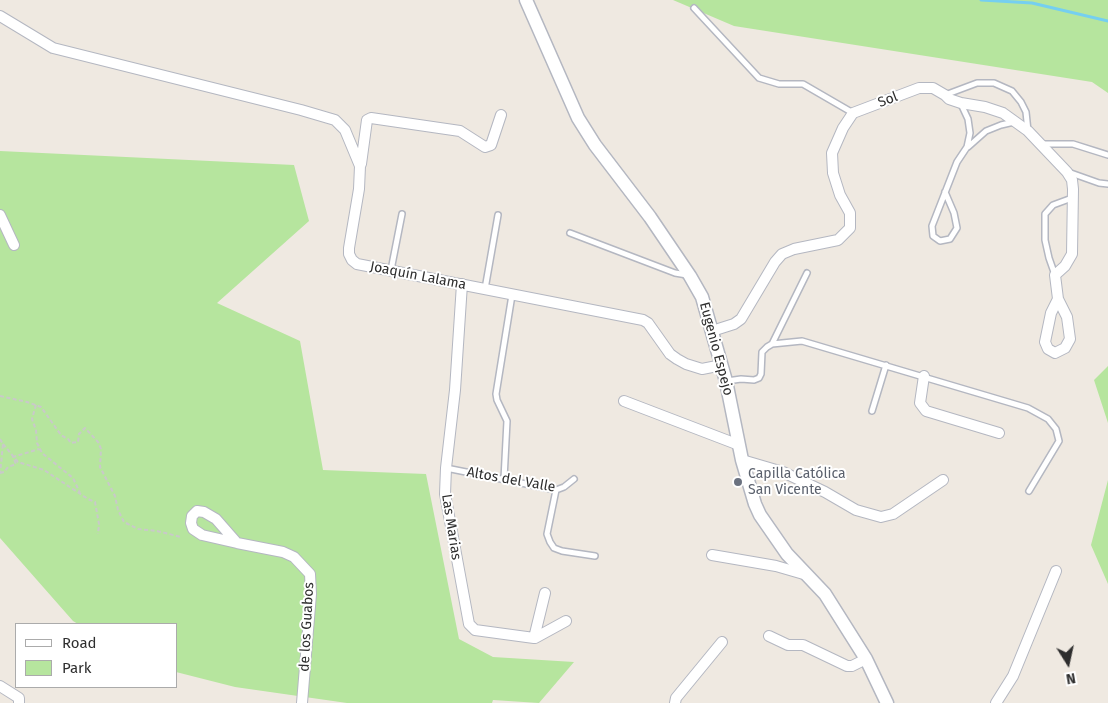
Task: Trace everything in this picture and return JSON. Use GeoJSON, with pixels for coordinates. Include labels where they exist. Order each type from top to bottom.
{"type":"FeatureCollection","features":[{"type":"Feature","properties":{"kind":"street","name":"Eugenio Espejo"},"geometry":{"type":"LineString","coordinates":[[526,0],[578,118],[590,138],[650,217],[702,297],[726,381],[742,460],[760,515],[787,554],[825,594],[866,659],[887,703]]}},
{"type":"Feature","properties":{"kind":"street","name":"Joaquín Lalama"},"geometry":{"type":"LineString","coordinates":[[0,16],[53,48],[335,120],[345,130],[360,166],[359,189],[348,248],[352,260],[357,264],[643,320],[648,323],[670,354],[676,359],[702,368],[722,366]]}},
{"type":"Feature","properties":{"kind":"street","name":"Sol"},"geometry":{"type":"LineString","coordinates":[[853,113],[919,88],[933,88],[949,99],[1003,113],[1028,131],[1068,172]]}},
{"type":"Feature","properties":{"kind":"street"},"geometry":{"type":"LineString","coordinates":[[712,331],[734,324],[741,319],[775,262],[782,254],[794,249],[838,240],[850,228],[850,213],[840,195],[833,173],[832,153],[843,128],[853,113]]}},
{"type":"Feature","properties":{"kind":"street"},"geometry":{"type":"LineString","coordinates":[[360,166],[367,120],[371,118],[460,131],[485,147],[491,145],[501,115]]}},
{"type":"Feature","properties":{"kind":"street"},"geometry":{"type":"LineString","coordinates":[[1058,299],[1055,275],[1065,266],[1072,254],[1072,180],[1068,172]]}},
{"type":"Feature","properties":{"kind":"street"},"geometry":{"type":"LineString","coordinates":[[0,215],[14,246]]}},
{"type":"Feature","properties":{"kind":"street","name":"Las Marias"},"geometry":{"type":"LineString","coordinates":[[462,284],[455,390],[445,494],[469,624],[475,630],[535,638]]}},
{"type":"Feature","properties":{"kind":"street"},"geometry":{"type":"LineString","coordinates":[[924,376],[920,403],[926,411],[999,433]]}},
{"type":"Feature","properties":{"kind":"street"},"geometry":{"type":"LineString","coordinates":[[624,401],[739,445]]}},
{"type":"Feature","properties":{"kind":"street"},"geometry":{"type":"LineString","coordinates":[[742,460],[783,472],[825,492],[856,510],[881,516],[893,514],[943,480]]}},
{"type":"Feature","properties":{"kind":"street","name":"de los Guabos"},"geometry":{"type":"LineString","coordinates":[[237,543],[283,552],[294,557],[310,574],[311,594],[302,703]]}},
{"type":"Feature","properties":{"kind":"street"},"geometry":{"type":"LineString","coordinates":[[712,554],[776,566],[806,575]]}},
{"type":"Feature","properties":{"kind":"street"},"geometry":{"type":"LineString","coordinates":[[996,703],[1012,676],[1056,571]]}},
{"type":"Feature","properties":{"kind":"street"},"geometry":{"type":"LineString","coordinates":[[535,638],[544,594]]}},
{"type":"Feature","properties":{"kind":"street"},"geometry":{"type":"LineString","coordinates":[[535,638],[566,621]]}},
{"type":"Feature","properties":{"kind":"street"},"geometry":{"type":"LineString","coordinates":[[769,636],[788,645],[803,645],[847,666],[852,666],[866,659]]}},
{"type":"Feature","properties":{"kind":"street"},"geometry":{"type":"LineString","coordinates":[[675,703],[676,698],[722,642]]}},
{"type":"Feature","properties":{"kind":"street"},"geometry":{"type":"LineString","coordinates":[[0,686],[19,700],[23,688]]}},
{"type":"Feature","properties":{"kind":"lane"},"geometry":{"type":"LineString","coordinates":[[694,8],[759,78],[779,84],[803,84],[853,113]]}},
{"type":"Feature","properties":{"kind":"lane"},"geometry":{"type":"LineString","coordinates":[[945,95],[976,83],[994,83],[1012,90],[1026,112],[1028,131]]}},
{"type":"Feature","properties":{"kind":"lane"},"geometry":{"type":"LineString","coordinates":[[961,103],[968,119],[970,133],[967,147]]}},
{"type":"Feature","properties":{"kind":"lane"},"geometry":{"type":"LineString","coordinates":[[945,192],[954,214],[957,228],[950,239],[940,241],[933,236],[932,226],[945,192],[957,162],[967,147],[986,131],[1014,122]]}},
{"type":"Feature","properties":{"kind":"lane"},"geometry":{"type":"LineString","coordinates":[[1041,144],[1073,144],[1108,155]]}},
{"type":"Feature","properties":{"kind":"lane"},"geometry":{"type":"LineString","coordinates":[[1068,172],[1099,183],[1108,184]]}},
{"type":"Feature","properties":{"kind":"lane"},"geometry":{"type":"LineString","coordinates":[[1055,275],[1045,240],[1045,214],[1054,205],[1072,198]]}},
{"type":"Feature","properties":{"kind":"lane"},"geometry":{"type":"LineString","coordinates":[[391,270],[402,214]]}},
{"type":"Feature","properties":{"kind":"lane"},"geometry":{"type":"LineString","coordinates":[[485,289],[498,215]]}},
{"type":"Feature","properties":{"kind":"lane"},"geometry":{"type":"LineString","coordinates":[[570,233],[690,276]]}},
{"type":"Feature","properties":{"kind":"lane"},"geometry":{"type":"LineString","coordinates":[[726,381],[754,380],[759,378],[761,374],[762,352],[772,344],[807,273]]}},
{"type":"Feature","properties":{"kind":"lane"},"geometry":{"type":"LineString","coordinates":[[504,479],[507,421],[496,394],[512,294]]}},
{"type":"Feature","properties":{"kind":"lane"},"geometry":{"type":"LineString","coordinates":[[772,344],[802,341],[1028,408],[1048,419],[1056,429],[1059,442],[1028,491]]}},
{"type":"Feature","properties":{"kind":"lane"},"geometry":{"type":"LineString","coordinates":[[872,411],[886,365]]}},
{"type":"Feature","properties":{"kind":"lane","name":"Altos del Valle"},"geometry":{"type":"LineString","coordinates":[[446,468],[556,490],[564,488],[574,479]]}},
{"type":"Feature","properties":{"kind":"lane"},"geometry":{"type":"LineString","coordinates":[[556,490],[548,534],[550,542],[554,548],[562,551],[595,556]]}},
{"type":"Feature","properties":{"kind":"path"},"geometry":{"type":"LineString","coordinates":[[0,396],[41,406],[61,435],[71,443],[78,442],[79,434],[85,428],[102,449],[100,467],[115,496],[118,510],[124,522],[138,529],[170,533],[180,537]]}},
{"type":"Feature","properties":{"kind":"path"},"geometry":{"type":"LineString","coordinates":[[36,405],[32,419],[36,430],[37,443],[42,453],[73,478],[81,495]]}},
{"type":"Feature","properties":{"kind":"path"},"geometry":{"type":"LineString","coordinates":[[0,438],[18,462],[44,470],[81,495],[95,502],[100,524],[98,534]]}},
{"type":"Feature","properties":{"kind":"path"},"geometry":{"type":"LineString","coordinates":[[0,474],[3,444]]}},
{"type":"Feature","properties":{"kind":"path"},"geometry":{"type":"LineString","coordinates":[[14,457],[40,449]]}},
{"type":"Feature","properties":{"kind":"path"},"geometry":{"type":"LineString","coordinates":[[0,474],[8,467],[16,464],[14,457]]}},
{"type":"Feature","properties":{"kind":"green space"},"geometry":{"type":"Polygon","coordinates":[[[673,0],[1108,0],[1108,93],[1092,82],[734,26],[673,0]]]}},
{"type":"Feature","properties":{"kind":"green space"},"geometry":{"type":"Polygon","coordinates":[[[0,151],[294,165],[309,221],[217,303],[300,341],[323,470],[426,474],[459,639],[493,657],[574,662],[539,703],[493,700],[492,703],[347,703],[235,687],[178,673],[178,623],[76,623],[73,621],[0,538],[0,151]]]}},
{"type":"Feature","properties":{"kind":"green space"},"geometry":{"type":"Polygon","coordinates":[[[1108,366],[1108,423],[1094,380],[1108,366]]]}},
{"type":"Feature","properties":{"kind":"green space"},"geometry":{"type":"Polygon","coordinates":[[[1108,480],[1108,584],[1091,545],[1108,480]]]}},
{"type":"Feature","properties":{"kind":"waterway"},"geometry":{"type":"LineString","coordinates":[[981,0],[1032,3],[1108,21]]}},
{"type":"Feature","properties":{"kind":"place","name":"Capilla Católica San Vicente"},"geometry":{"type":"Point","coordinates":[738,482]}}]}
